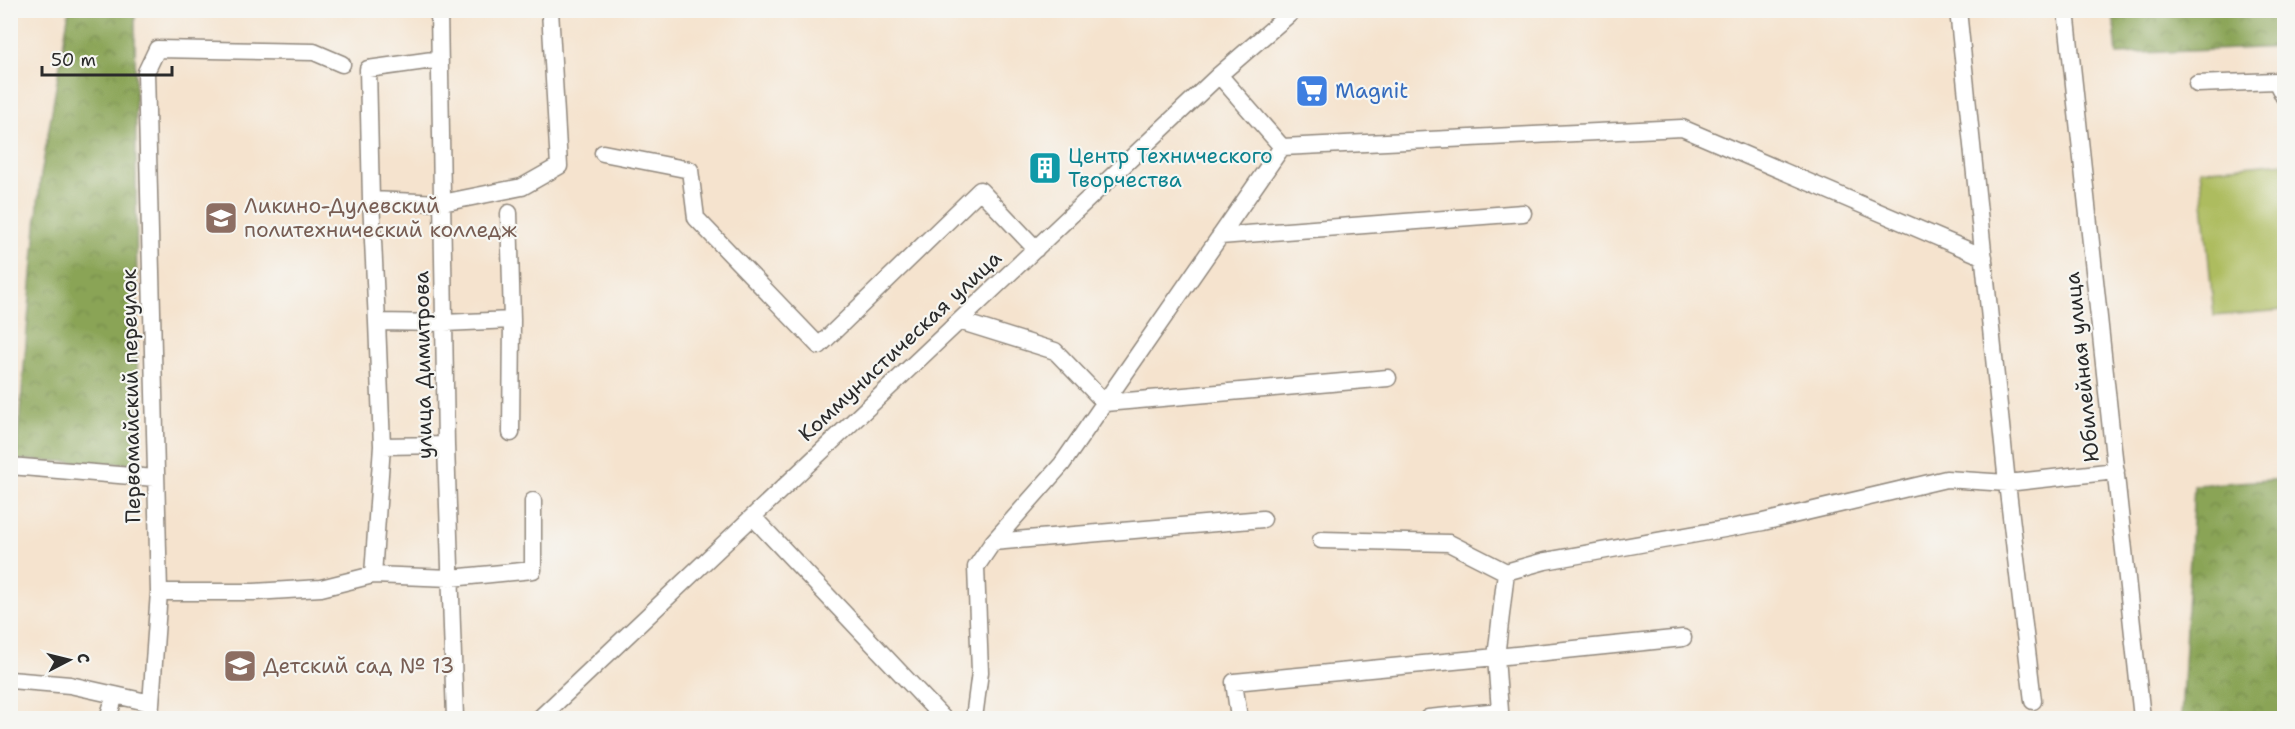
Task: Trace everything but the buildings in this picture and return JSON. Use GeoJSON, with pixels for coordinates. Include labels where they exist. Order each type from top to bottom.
{"type":"FeatureCollection","features":[{"type":"Feature","properties":{"kind":"street","name":"улица Димитрова"},"geometry":{"type":"LineString","coordinates":[[439,10],[446,446],[455,718]]}},
{"type":"Feature","properties":{"kind":"street"},"geometry":{"type":"LineString","coordinates":[[371,201],[442,203],[522,187],[559,166],[550,10]]}},
{"type":"Feature","properties":{"kind":"street","name":"Коммунистическая улица"},"geometry":{"type":"LineString","coordinates":[[540,718],[1219,75],[1294,10]]}},
{"type":"Feature","properties":{"kind":"street"},"geometry":{"type":"LineString","coordinates":[[1958,10],[2007,483],[2033,701]]}},
{"type":"Feature","properties":{"kind":"street","name":"Юбилейная улица"},"geometry":{"type":"LineString","coordinates":[[2066,10],[2142,718]]}},
{"type":"Feature","properties":{"kind":"street","name":"Первомайский переулок"},"geometry":{"type":"LineString","coordinates":[[151,711],[159,592],[146,72],[157,49],[314,52],[342,64]]}},
{"type":"Feature","properties":{"kind":"street"},"geometry":{"type":"LineString","coordinates":[[373,575],[382,446],[371,201],[369,69],[440,59]]}},
{"type":"Feature","properties":{"kind":"street"},"geometry":{"type":"LineString","coordinates":[[1219,75],[1282,147]]}},
{"type":"Feature","properties":{"kind":"street"},"geometry":{"type":"LineString","coordinates":[[2197,84],[2276,81],[2284,97]]}},
{"type":"Feature","properties":{"kind":"street"},"geometry":{"type":"LineString","coordinates":[[1282,147],[1682,128],[1984,257]]}},
{"type":"Feature","properties":{"kind":"street"},"geometry":{"type":"LineString","coordinates":[[974,718],[980,672],[976,567],[993,543],[1062,464],[1282,147]]}},
{"type":"Feature","properties":{"kind":"street"},"geometry":{"type":"LineString","coordinates":[[603,153],[690,170],[696,218],[819,346],[980,190],[1036,249]]}},
{"type":"Feature","properties":{"kind":"street"},"geometry":{"type":"LineString","coordinates":[[509,213],[512,320],[511,433]]}},
{"type":"Feature","properties":{"kind":"street"},"geometry":{"type":"LineString","coordinates":[[1220,236],[1523,213]]}},
{"type":"Feature","properties":{"kind":"street"},"geometry":{"type":"LineString","coordinates":[[377,322],[444,323],[512,320]]}},
{"type":"Feature","properties":{"kind":"street"},"geometry":{"type":"LineString","coordinates":[[959,321],[1055,351],[1105,403]]}},
{"type":"Feature","properties":{"kind":"street"},"geometry":{"type":"LineString","coordinates":[[1105,403],[1388,378]]}},
{"type":"Feature","properties":{"kind":"street"},"geometry":{"type":"LineString","coordinates":[[382,446],[446,446]]}},
{"type":"Feature","properties":{"kind":"street"},"geometry":{"type":"LineString","coordinates":[[10,466],[155,478]]}},
{"type":"Feature","properties":{"kind":"street"},"geometry":{"type":"LineString","coordinates":[[1321,540],[1449,543],[1506,572],[1545,561],[1763,522],[1946,479],[2007,483],[2116,471]]}},
{"type":"Feature","properties":{"kind":"street"},"geometry":{"type":"LineString","coordinates":[[159,592],[321,588],[373,575],[451,578],[533,570],[533,501]]}},
{"type":"Feature","properties":{"kind":"street"},"geometry":{"type":"LineString","coordinates":[[753,517],[943,718]]}},
{"type":"Feature","properties":{"kind":"street"},"geometry":{"type":"LineString","coordinates":[[993,543],[1263,519]]}},
{"type":"Feature","properties":{"kind":"street"},"geometry":{"type":"LineString","coordinates":[[1428,718],[1500,711],[1496,657],[1506,572]]}},
{"type":"Feature","properties":{"kind":"street"},"geometry":{"type":"LineString","coordinates":[[1239,718],[1234,682],[1683,638]]}},
{"type":"Feature","properties":{"kind":"street"},"geometry":{"type":"LineString","coordinates":[[10,680],[70,685],[116,695],[151,711]]}},
{"type":"Feature","properties":{"kind":"street"},"geometry":{"type":"LineString","coordinates":[[108,718],[116,695]]}},
{"type":"Feature","properties":{"kind":"green space"},"geometry":{"type":"Polygon","coordinates":[[[69,11],[135,11],[138,464],[16,460],[40,181],[69,11]]]}},
{"type":"Feature","properties":{"kind":"green space"},"geometry":{"type":"Polygon","coordinates":[[[2113,11],[2284,11],[2284,47],[2117,54],[2113,11]]]}},
{"type":"Feature","properties":{"kind":"green space"},"geometry":{"type":"Polygon","coordinates":[[[2284,162],[2284,310],[2214,316],[2200,170],[2284,162]]]}},
{"type":"Feature","properties":{"kind":"green space"},"geometry":{"type":"Polygon","coordinates":[[[2284,479],[2284,718],[2181,718],[2194,485],[2284,479]]]}},
{"type":"Feature","properties":{"kind":"place","name":"Magnit"},"geometry":{"type":"Point","coordinates":[1312,91]}},
{"type":"Feature","properties":{"kind":"place","name":"Центр Технического Творчества"},"geometry":{"type":"Point","coordinates":[1045,168]}},
{"type":"Feature","properties":{"kind":"place","name":"Ликино-Дулевский политехнический колледж"},"geometry":{"type":"Point","coordinates":[221,218]}},
{"type":"Feature","properties":{"kind":"place","name":"Детский сад № 13"},"geometry":{"type":"Point","coordinates":[240,666]}}]}
